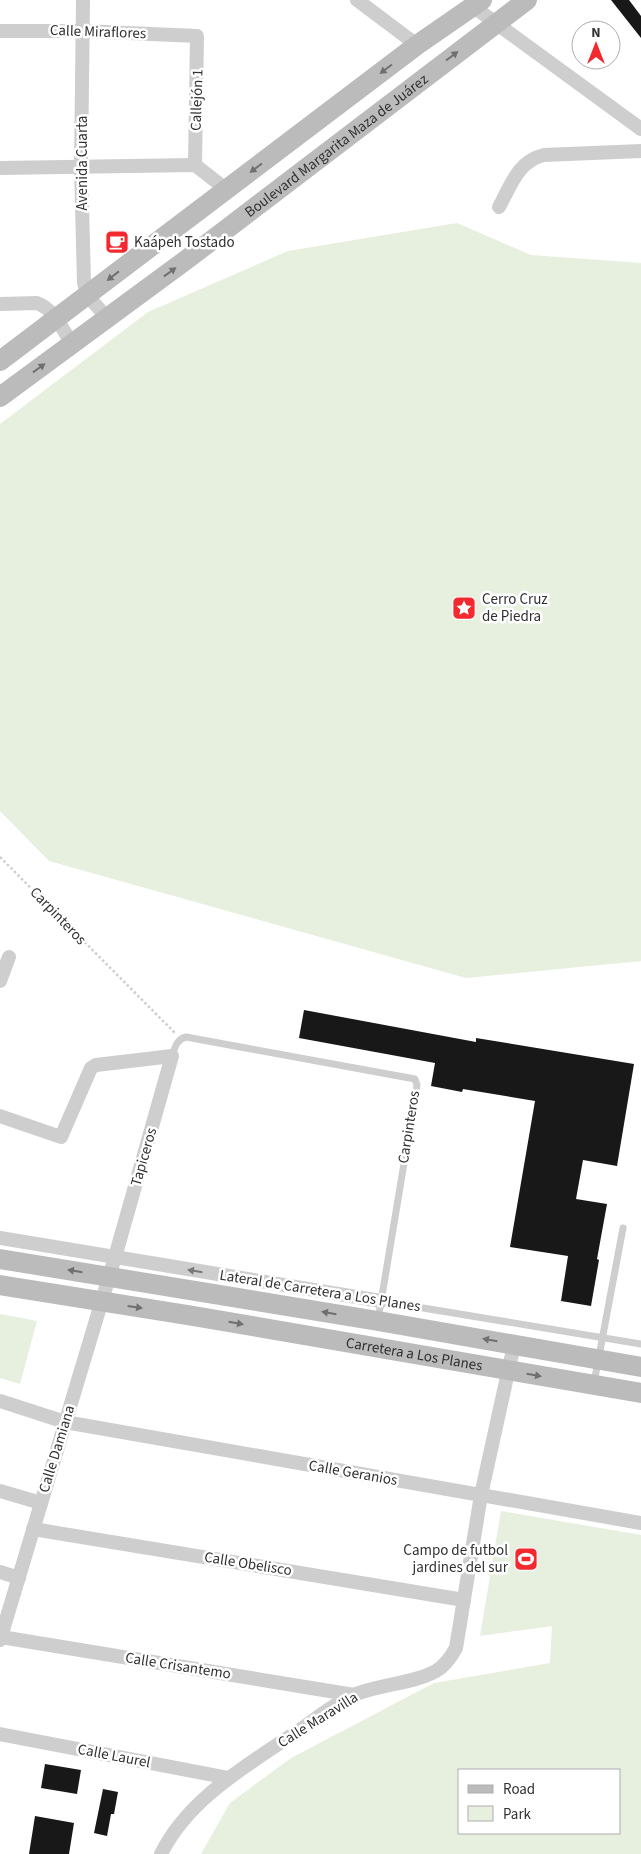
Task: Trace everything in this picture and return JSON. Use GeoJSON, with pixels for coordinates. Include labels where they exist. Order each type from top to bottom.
{"type":"FeatureCollection","features":[{"type":"Feature","properties":{"kind":"main road","name":"Boulevard Margarita Maza de Juárez"},"geometry":{"type":"LineString","coordinates":[[0,397],[186,260],[527,0]]}},
{"type":"Feature","properties":{"kind":"main road","name":"Boulevard Margarita Maza de Juárez"},"geometry":{"type":"LineString","coordinates":[[0,361],[417,45],[478,3]]}},
{"type":"Feature","properties":{"kind":"main road","name":"Carretera a Los Planes"},"geometry":{"type":"LineString","coordinates":[[0,1259],[378,1321],[641,1367]]}},
{"type":"Feature","properties":{"kind":"main road","name":"Carretera a Los Planes"},"geometry":{"type":"LineString","coordinates":[[0,1285],[188,1315],[641,1393]]}},
{"type":"Feature","properties":{"kind":"street","name":"Avenida Cuarta"},"geometry":{"type":"LineString","coordinates":[[82,0],[81,166],[84,283],[88,296]]}},
{"type":"Feature","properties":{"kind":"street"},"geometry":{"type":"LineString","coordinates":[[358,0],[417,45]]}},
{"type":"Feature","properties":{"kind":"street"},"geometry":{"type":"LineString","coordinates":[[478,3],[496,23],[641,129]]}},
{"type":"Feature","properties":{"kind":"street","name":"Calle Miraflores"},"geometry":{"type":"LineString","coordinates":[[0,30],[196,35]]}},
{"type":"Feature","properties":{"kind":"street","name":"Callejón 1"},"geometry":{"type":"LineString","coordinates":[[194,165],[199,38],[196,35]]}},
{"type":"Feature","properties":{"kind":"street"},"geometry":{"type":"LineString","coordinates":[[499,207],[522,166],[536,157],[641,150]]}},
{"type":"Feature","properties":{"kind":"street"},"geometry":{"type":"LineString","coordinates":[[0,168],[194,165],[227,190]]}},
{"type":"Feature","properties":{"kind":"street"},"geometry":{"type":"LineString","coordinates":[[88,296],[107,318]]}},
{"type":"Feature","properties":{"kind":"street"},"geometry":{"type":"LineString","coordinates":[[0,304],[37,303],[48,309],[72,344]]}},
{"type":"Feature","properties":{"kind":"street"},"geometry":{"type":"LineString","coordinates":[[0,980],[9,957]]}},
{"type":"Feature","properties":{"kind":"street"},"geometry":{"type":"LineString","coordinates":[[0,1116],[58,1137],[62,1136],[91,1068],[96,1065],[172,1056]]}},
{"type":"Feature","properties":{"kind":"street","name":"Tapiceros"},"geometry":{"type":"LineString","coordinates":[[115,1258],[172,1056]]}},
{"type":"Feature","properties":{"kind":"street","name":"Lateral de Carretera a Los Planes"},"geometry":{"type":"LineString","coordinates":[[0,1238],[381,1301]]}},
{"type":"Feature","properties":{"kind":"street","name":"Calle Damiana"},"geometry":{"type":"LineString","coordinates":[[0,1638],[115,1258]]}},
{"type":"Feature","properties":{"kind":"street","name":"Calle Maravilla"},"geometry":{"type":"LineString","coordinates":[[161,1854],[182,1820],[229,1778],[354,1695],[437,1670],[450,1659],[456,1648],[481,1495],[514,1345]]}},
{"type":"Feature","properties":{"kind":"street","name":"Calle Geranios"},"geometry":{"type":"LineString","coordinates":[[0,1401],[65,1422],[641,1523]]}},
{"type":"Feature","properties":{"kind":"street"},"geometry":{"type":"LineString","coordinates":[[0,1491],[41,1503]]}},
{"type":"Feature","properties":{"kind":"street","name":"Calle Obelisco"},"geometry":{"type":"LineString","coordinates":[[33,1529],[464,1600]]}},
{"type":"Feature","properties":{"kind":"street"},"geometry":{"type":"LineString","coordinates":[[0,1572],[18,1578]]}},
{"type":"Feature","properties":{"kind":"street","name":"Calle Crisantemo"},"geometry":{"type":"LineString","coordinates":[[0,1638],[354,1695]]}},
{"type":"Feature","properties":{"kind":"street","name":"Calle Laurel"},"geometry":{"type":"LineString","coordinates":[[0,1734],[229,1778]]}},
{"type":"Feature","properties":{"kind":"lane","name":"Carpinteros"},"geometry":{"type":"LineString","coordinates":[[181,1038],[186,1037],[216,1042],[415,1079],[416,1085],[378,1321]]}},
{"type":"Feature","properties":{"kind":"lane"},"geometry":{"type":"LineString","coordinates":[[172,1056],[181,1038]]}},
{"type":"Feature","properties":{"kind":"lane"},"geometry":{"type":"LineString","coordinates":[[594,1385],[624,1228]]}},
{"type":"Feature","properties":{"kind":"lane","name":"Lateral de Carretera a Los Planes"},"geometry":{"type":"LineString","coordinates":[[381,1301],[641,1344]]}},
{"type":"Feature","properties":{"kind":"path","name":"Carpinteros"},"geometry":{"type":"LineString","coordinates":[[0,857],[181,1038]]}},
{"type":"Feature","properties":{"kind":"green space"},"geometry":{"type":"Polygon","coordinates":[[[457,223],[531,255],[641,263],[641,961],[466,978],[49,861],[0,811],[0,424],[148,312],[288,251],[457,223]]]}},
{"type":"Feature","properties":{"kind":"green space"},"geometry":{"type":"Polygon","coordinates":[[[0,1314],[37,1321],[20,1384],[0,1378],[0,1314]]]}},
{"type":"Feature","properties":{"kind":"green space"},"geometry":{"type":"Polygon","coordinates":[[[501,1511],[641,1535],[641,1854],[201,1854],[230,1803],[291,1758],[434,1683],[550,1663],[552,1626],[480,1636],[501,1511]]]}},
{"type":"Feature","properties":{"kind":"building"},"geometry":{"type":"Polygon","coordinates":[[[611,0],[629,0],[641,16],[641,38],[611,0]]]}},
{"type":"Feature","properties":{"kind":"building"},"geometry":{"type":"Polygon","coordinates":[[[304,1010],[476,1042],[476,1038],[634,1064],[617,1166],[583,1160],[576,1199],[607,1204],[591,1306],[561,1301],[568,1256],[510,1247],[535,1101],[463,1089],[462,1092],[431,1086],[435,1063],[299,1038],[304,1010]]]}},
{"type":"Feature","properties":{"kind":"building"},"geometry":{"type":"Polygon","coordinates":[[[45,1764],[81,1770],[77,1794],[41,1788],[45,1764]]]}},
{"type":"Feature","properties":{"kind":"building"},"geometry":{"type":"Polygon","coordinates":[[[103,1789],[118,1792],[107,1836],[94,1833],[103,1789]]]}},
{"type":"Feature","properties":{"kind":"building"},"geometry":{"type":"Polygon","coordinates":[[[35,1816],[74,1823],[69,1854],[29,1854],[35,1816]]]}},
{"type":"Feature","properties":{"kind":"place","name":"Kaápeh Tostado"},"geometry":{"type":"Point","coordinates":[117,242]}},
{"type":"Feature","properties":{"kind":"place","name":"Cerro Cruz de Piedra"},"geometry":{"type":"Point","coordinates":[464,608]}},
{"type":"Feature","properties":{"kind":"place","name":"Campo de futbol jardines del sur"},"geometry":{"type":"Point","coordinates":[526,1559]}}]}
